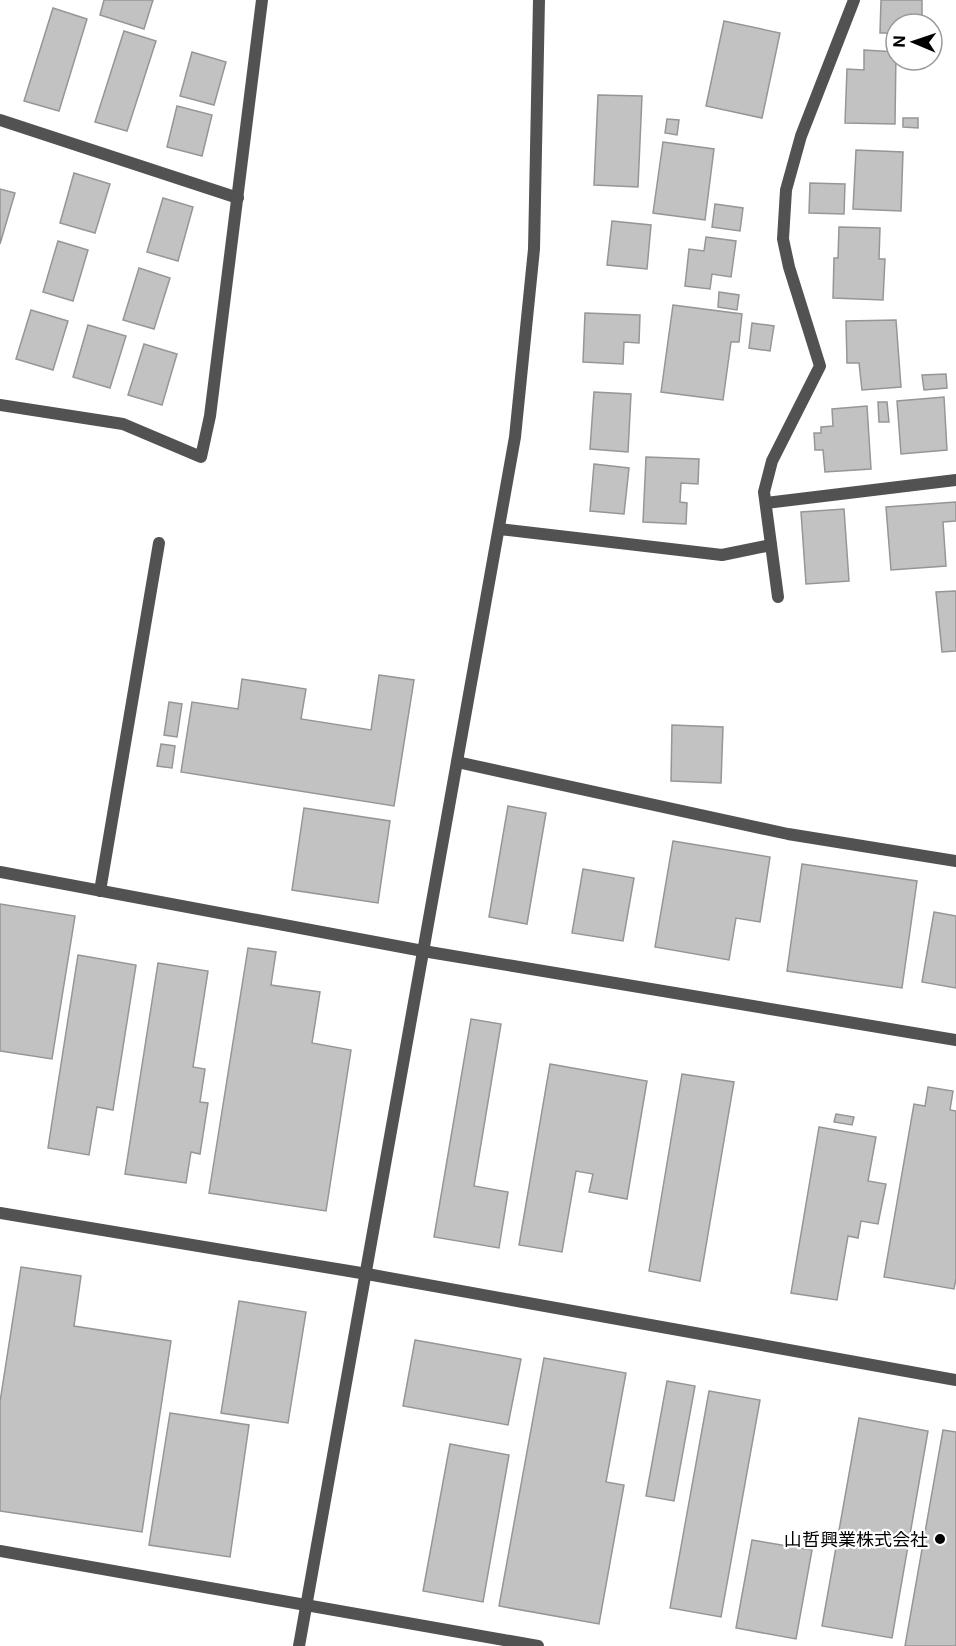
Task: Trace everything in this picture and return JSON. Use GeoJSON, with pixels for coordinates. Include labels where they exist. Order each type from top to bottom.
{"type":"FeatureCollection","features":[{"type":"Feature","properties":{"kind":"street"},"geometry":{"type":"LineString","coordinates":[[0,405],[123,424],[201,457],[210,416],[262,0]]}},
{"type":"Feature","properties":{"kind":"street"},"geometry":{"type":"LineString","coordinates":[[299,1646],[515,437],[534,249],[539,0]]}},
{"type":"Feature","properties":{"kind":"street"},"geometry":{"type":"LineString","coordinates":[[778,597],[764,492],[772,461],[820,366],[789,267],[783,239],[786,190],[801,136],[854,0]]}},
{"type":"Feature","properties":{"kind":"street"},"geometry":{"type":"LineString","coordinates":[[0,120],[238,198]]}},
{"type":"Feature","properties":{"kind":"street"},"geometry":{"type":"LineString","coordinates":[[766,503],[956,480]]}},
{"type":"Feature","properties":{"kind":"street"},"geometry":{"type":"LineString","coordinates":[[499,529],[722,555],[771,544]]}},
{"type":"Feature","properties":{"kind":"street"},"geometry":{"type":"LineString","coordinates":[[100,891],[159,543]]}},
{"type":"Feature","properties":{"kind":"street"},"geometry":{"type":"LineString","coordinates":[[457,762],[788,834],[956,861]]}},
{"type":"Feature","properties":{"kind":"street"},"geometry":{"type":"LineString","coordinates":[[0,872],[423,951],[956,1040]]}},
{"type":"Feature","properties":{"kind":"street"},"geometry":{"type":"LineString","coordinates":[[0,1213],[367,1274],[956,1380]]}},
{"type":"Feature","properties":{"kind":"street"},"geometry":{"type":"LineString","coordinates":[[0,1551],[538,1646]]}},
{"type":"Feature","properties":{"kind":"building"},"geometry":{"type":"Polygon","coordinates":[[[104,0],[153,0],[144,29],[100,15],[104,0]]]}},
{"type":"Feature","properties":{"kind":"building"},"geometry":{"type":"Polygon","coordinates":[[[881,0],[922,0],[922,12],[884,12],[884,33],[880,33],[881,0]]]}},
{"type":"Feature","properties":{"kind":"building"},"geometry":{"type":"Polygon","coordinates":[[[53,8],[87,19],[59,111],[24,101],[53,8]]]}},
{"type":"Feature","properties":{"kind":"building"},"geometry":{"type":"Polygon","coordinates":[[[724,21],[780,33],[762,118],[706,106],[724,21]]]}},
{"type":"Feature","properties":{"kind":"building"},"geometry":{"type":"Polygon","coordinates":[[[124,31],[156,41],[127,131],[95,122],[124,31]]]}},
{"type":"Feature","properties":{"kind":"building"},"geometry":{"type":"Polygon","coordinates":[[[864,50],[884,51],[884,72],[896,72],[895,124],[845,123],[847,69],[864,70],[864,50]]]}},
{"type":"Feature","properties":{"kind":"building"},"geometry":{"type":"Polygon","coordinates":[[[192,52],[226,62],[214,105],[180,96],[192,52]]]}},
{"type":"Feature","properties":{"kind":"building"},"geometry":{"type":"Polygon","coordinates":[[[598,95],[642,96],[638,187],[594,185],[598,95]]]}},
{"type":"Feature","properties":{"kind":"building"},"geometry":{"type":"Polygon","coordinates":[[[177,106],[212,115],[202,156],[167,147],[177,106]]]}},
{"type":"Feature","properties":{"kind":"building"},"geometry":{"type":"Polygon","coordinates":[[[903,118],[918,118],[918,128],[903,127],[903,118]]]}},
{"type":"Feature","properties":{"kind":"building"},"geometry":{"type":"Polygon","coordinates":[[[667,119],[679,120],[677,135],[665,133],[667,119]]]}},
{"type":"Feature","properties":{"kind":"building"},"geometry":{"type":"Polygon","coordinates":[[[663,142],[714,149],[705,220],[653,213],[663,142]]]}},
{"type":"Feature","properties":{"kind":"building"},"geometry":{"type":"Polygon","coordinates":[[[856,150],[903,152],[901,211],[853,209],[856,150]]]}},
{"type":"Feature","properties":{"kind":"building"},"geometry":{"type":"Polygon","coordinates":[[[74,173],[110,184],[95,233],[60,223],[74,173]]]}},
{"type":"Feature","properties":{"kind":"building"},"geometry":{"type":"Polygon","coordinates":[[[810,183],[845,184],[844,214],[809,213],[810,183]]]}},
{"type":"Feature","properties":{"kind":"building"},"geometry":{"type":"Polygon","coordinates":[[[0,189],[15,193],[0,244],[0,189]]]}},
{"type":"Feature","properties":{"kind":"building"},"geometry":{"type":"Polygon","coordinates":[[[163,198],[193,207],[178,261],[147,252],[163,198]]]}},
{"type":"Feature","properties":{"kind":"building"},"geometry":{"type":"Polygon","coordinates":[[[715,204],[743,208],[740,231],[712,227],[715,204]]]}},
{"type":"Feature","properties":{"kind":"building"},"geometry":{"type":"Polygon","coordinates":[[[612,221],[651,225],[647,269],[607,265],[612,221]]]}},
{"type":"Feature","properties":{"kind":"building"},"geometry":{"type":"Polygon","coordinates":[[[839,227],[880,228],[879,259],[885,259],[883,300],[833,298],[834,258],[838,258],[839,227]]]}},
{"type":"Feature","properties":{"kind":"building"},"geometry":{"type":"Polygon","coordinates":[[[706,237],[736,241],[731,277],[712,274],[710,289],[685,286],[689,249],[704,251],[706,237]]]}},
{"type":"Feature","properties":{"kind":"building"},"geometry":{"type":"Polygon","coordinates":[[[58,241],[88,250],[73,301],[43,292],[58,241]]]}},
{"type":"Feature","properties":{"kind":"building"},"geometry":{"type":"Polygon","coordinates":[[[139,268],[170,278],[154,329],[123,320],[139,268]]]}},
{"type":"Feature","properties":{"kind":"building"},"geometry":{"type":"Polygon","coordinates":[[[719,292],[739,295],[737,310],[718,307],[719,292]]]}},
{"type":"Feature","properties":{"kind":"building"},"geometry":{"type":"Polygon","coordinates":[[[673,305],[742,314],[739,342],[731,342],[723,400],[661,392],[673,305]]]}},
{"type":"Feature","properties":{"kind":"building"},"geometry":{"type":"Polygon","coordinates":[[[31,310],[68,321],[53,370],[16,359],[31,310]]]}},
{"type":"Feature","properties":{"kind":"building"},"geometry":{"type":"Polygon","coordinates":[[[585,313],[640,315],[639,343],[624,342],[623,364],[583,362],[585,313]]]}},
{"type":"Feature","properties":{"kind":"building"},"geometry":{"type":"Polygon","coordinates":[[[896,320],[901,387],[862,390],[859,363],[847,363],[846,321],[896,320]]]}},
{"type":"Feature","properties":{"kind":"building"},"geometry":{"type":"Polygon","coordinates":[[[752,323],[774,326],[770,351],[749,348],[752,323]]]}},
{"type":"Feature","properties":{"kind":"building"},"geometry":{"type":"Polygon","coordinates":[[[88,325],[126,336],[110,388],[73,377],[88,325]]]}},
{"type":"Feature","properties":{"kind":"building"},"geometry":{"type":"Polygon","coordinates":[[[144,344],[177,354],[162,405],[128,395],[144,344]]]}},
{"type":"Feature","properties":{"kind":"building"},"geometry":{"type":"Polygon","coordinates":[[[946,374],[947,388],[924,390],[922,375],[946,374]]]}},
{"type":"Feature","properties":{"kind":"building"},"geometry":{"type":"Polygon","coordinates":[[[594,392],[631,394],[628,452],[590,449],[594,392]]]}},
{"type":"Feature","properties":{"kind":"building"},"geometry":{"type":"Polygon","coordinates":[[[944,397],[947,450],[901,454],[897,401],[944,397]]]}},
{"type":"Feature","properties":{"kind":"building"},"geometry":{"type":"Polygon","coordinates":[[[878,402],[887,402],[889,422],[879,422],[878,402]]]}},
{"type":"Feature","properties":{"kind":"building"},"geometry":{"type":"Polygon","coordinates":[[[867,406],[871,469],[825,472],[823,450],[815,450],[814,433],[821,433],[821,427],[833,426],[832,409],[867,406]]]}},
{"type":"Feature","properties":{"kind":"building"},"geometry":{"type":"Polygon","coordinates":[[[646,457],[699,459],[698,484],[681,483],[680,502],[687,503],[686,524],[643,522],[646,457]]]}},
{"type":"Feature","properties":{"kind":"building"},"geometry":{"type":"Polygon","coordinates":[[[594,464],[629,468],[624,514],[590,511],[594,464]]]}},
{"type":"Feature","properties":{"kind":"building"},"geometry":{"type":"Polygon","coordinates":[[[956,502],[956,521],[943,522],[946,566],[891,570],[886,507],[956,502]]]}},
{"type":"Feature","properties":{"kind":"building"},"geometry":{"type":"Polygon","coordinates":[[[844,509],[849,581],[806,584],[801,512],[844,509]]]}},
{"type":"Feature","properties":{"kind":"building"},"geometry":{"type":"Polygon","coordinates":[[[956,591],[956,651],[942,652],[936,592],[956,591]]]}},
{"type":"Feature","properties":{"kind":"building"},"geometry":{"type":"Polygon","coordinates":[[[379,675],[414,680],[394,806],[181,772],[192,702],[238,709],[242,679],[306,689],[301,719],[371,730],[379,675]]]}},
{"type":"Feature","properties":{"kind":"building"},"geometry":{"type":"Polygon","coordinates":[[[169,702],[182,704],[177,737],[164,735],[169,702]]]}},
{"type":"Feature","properties":{"kind":"building"},"geometry":{"type":"Polygon","coordinates":[[[672,725],[723,727],[721,783],[671,781],[672,725]]]}},
{"type":"Feature","properties":{"kind":"building"},"geometry":{"type":"Polygon","coordinates":[[[161,744],[175,746],[172,768],[157,766],[161,744]]]}},
{"type":"Feature","properties":{"kind":"building"},"geometry":{"type":"Polygon","coordinates":[[[508,806],[546,813],[527,924],[489,917],[508,806]]]}},
{"type":"Feature","properties":{"kind":"building"},"geometry":{"type":"Polygon","coordinates":[[[304,808],[390,821],[378,903],[292,890],[304,808]]]}},
{"type":"Feature","properties":{"kind":"building"},"geometry":{"type":"Polygon","coordinates":[[[673,841],[770,857],[760,922],[736,918],[729,960],[655,947],[673,841]]]}},
{"type":"Feature","properties":{"kind":"building"},"geometry":{"type":"Polygon","coordinates":[[[802,864],[917,881],[902,988],[787,971],[802,864]]]}},
{"type":"Feature","properties":{"kind":"building"},"geometry":{"type":"Polygon","coordinates":[[[583,869],[634,878],[623,941],[572,933],[583,869]]]}},
{"type":"Feature","properties":{"kind":"building"},"geometry":{"type":"Polygon","coordinates":[[[0,904],[75,916],[52,1059],[0,1051],[0,904]]]}},
{"type":"Feature","properties":{"kind":"building"},"geometry":{"type":"Polygon","coordinates":[[[934,912],[956,916],[956,988],[922,982],[934,912]]]}},
{"type":"Feature","properties":{"kind":"building"},"geometry":{"type":"Polygon","coordinates":[[[248,948],[276,952],[271,985],[320,992],[312,1043],[351,1050],[326,1211],[209,1193],[248,948]]]}},
{"type":"Feature","properties":{"kind":"building"},"geometry":{"type":"Polygon","coordinates":[[[78,955],[136,965],[113,1110],[97,1107],[89,1155],[48,1148],[78,955]]]}},
{"type":"Feature","properties":{"kind":"building"},"geometry":{"type":"Polygon","coordinates":[[[158,963],[208,971],[193,1067],[205,1069],[200,1102],[208,1103],[200,1154],[191,1152],[186,1183],[125,1174],[158,963]]]}},
{"type":"Feature","properties":{"kind":"building"},"geometry":{"type":"Polygon","coordinates":[[[471,1019],[501,1024],[474,1186],[508,1192],[499,1248],[434,1237],[471,1019]]]}},
{"type":"Feature","properties":{"kind":"building"},"geometry":{"type":"Polygon","coordinates":[[[550,1064],[647,1081],[627,1199],[589,1192],[593,1174],[576,1171],[562,1252],[519,1245],[550,1064]]]}},
{"type":"Feature","properties":{"kind":"building"},"geometry":{"type":"Polygon","coordinates":[[[682,1074],[734,1082],[700,1281],[649,1271],[682,1074]]]}},
{"type":"Feature","properties":{"kind":"building"},"geometry":{"type":"Polygon","coordinates":[[[928,1087],[953,1091],[950,1110],[956,1111],[956,1279],[954,1289],[884,1277],[914,1104],[925,1106],[928,1087]]]}},
{"type":"Feature","properties":{"kind":"building"},"geometry":{"type":"Polygon","coordinates":[[[836,1114],[854,1117],[852,1125],[834,1122],[836,1114]]]}},
{"type":"Feature","properties":{"kind":"building"},"geometry":{"type":"Polygon","coordinates":[[[819,1127],[876,1137],[868,1181],[886,1184],[878,1224],[861,1221],[858,1238],[848,1236],[837,1300],[791,1293],[819,1127]]]}},
{"type":"Feature","properties":{"kind":"building"},"geometry":{"type":"Polygon","coordinates":[[[21,1267],[81,1276],[74,1326],[171,1341],[142,1532],[0,1511],[0,1402],[21,1267]]]}},
{"type":"Feature","properties":{"kind":"building"},"geometry":{"type":"Polygon","coordinates":[[[239,1301],[306,1312],[288,1423],[221,1413],[239,1301]]]}},
{"type":"Feature","properties":{"kind":"building"},"geometry":{"type":"Polygon","coordinates":[[[415,1340],[521,1359],[508,1425],[403,1406],[415,1340]]]}},
{"type":"Feature","properties":{"kind":"building"},"geometry":{"type":"Polygon","coordinates":[[[544,1358],[626,1373],[606,1482],[624,1485],[599,1624],[499,1606],[544,1358]]]}},
{"type":"Feature","properties":{"kind":"building"},"geometry":{"type":"Polygon","coordinates":[[[667,1381],[695,1386],[674,1501],[646,1496],[667,1381]]]}},
{"type":"Feature","properties":{"kind":"building"},"geometry":{"type":"Polygon","coordinates":[[[709,1391],[760,1400],[721,1617],[670,1608],[709,1391]]]}},
{"type":"Feature","properties":{"kind":"building"},"geometry":{"type":"Polygon","coordinates":[[[170,1413],[249,1425],[230,1557],[149,1545],[170,1413]]]}},
{"type":"Feature","properties":{"kind":"building"},"geometry":{"type":"Polygon","coordinates":[[[859,1418],[928,1431],[892,1638],[822,1626],[859,1418]]]}},
{"type":"Feature","properties":{"kind":"building","name":"山哲興業株式会社"},"geometry":{"type":"Polygon","coordinates":[[[943,1430],[956,1432],[956,1646],[905,1646],[943,1430]]]}},
{"type":"Feature","properties":{"kind":"building"},"geometry":{"type":"Polygon","coordinates":[[[450,1444],[509,1455],[483,1602],[423,1591],[450,1444]]]}},
{"type":"Feature","properties":{"kind":"building"},"geometry":{"type":"Polygon","coordinates":[[[752,1540],[812,1550],[796,1639],[736,1628],[752,1540]]]}},
{"type":"Feature","properties":{"kind":"place","name":"山哲興業株式会社"},"geometry":{"type":"Point","coordinates":[940,1539]}}]}
